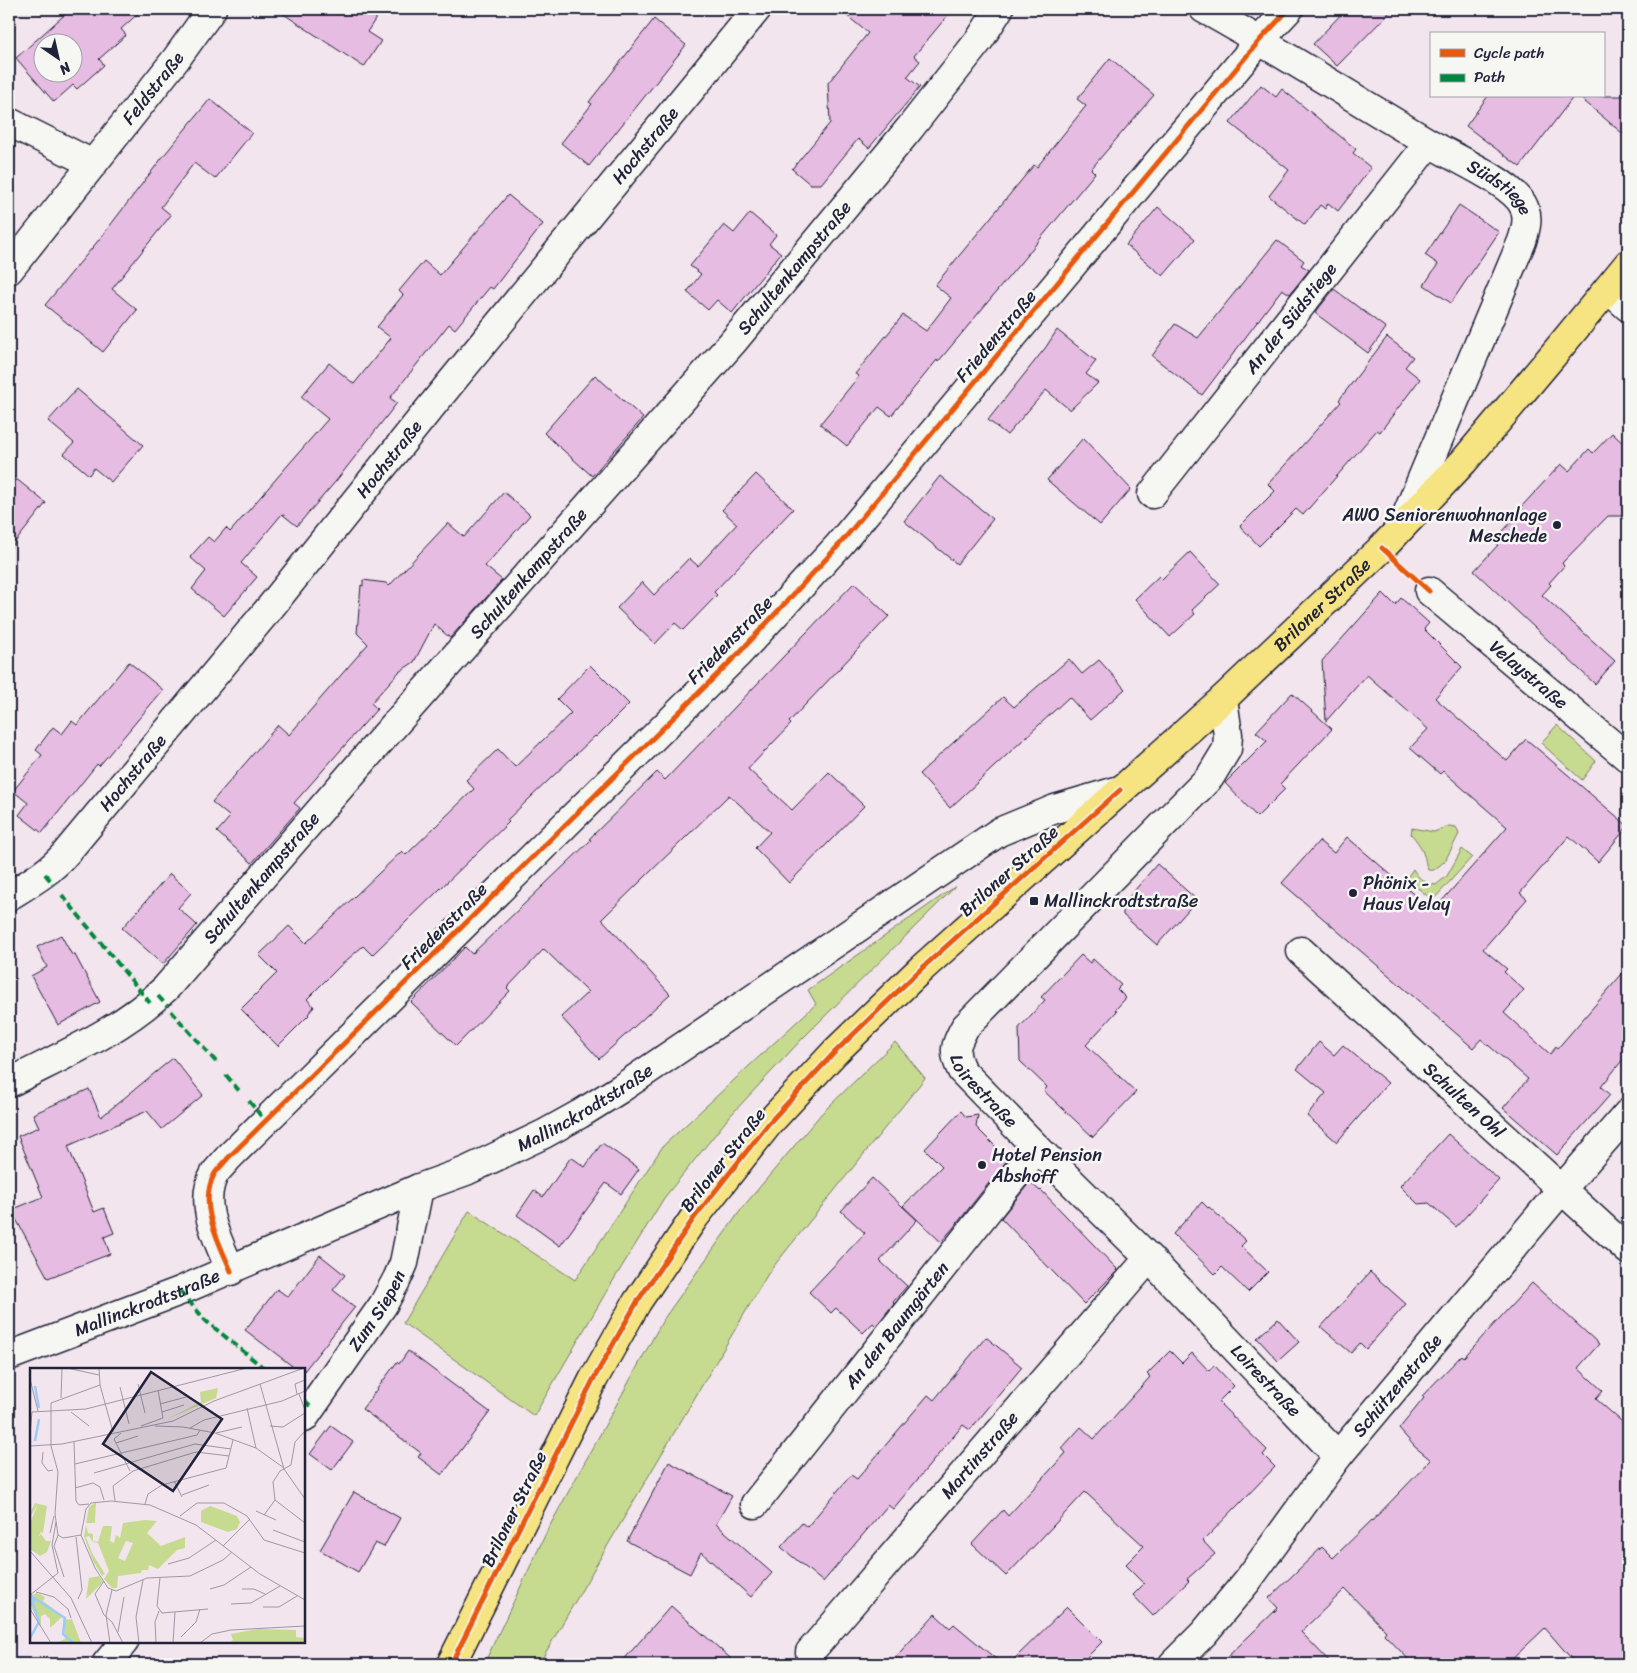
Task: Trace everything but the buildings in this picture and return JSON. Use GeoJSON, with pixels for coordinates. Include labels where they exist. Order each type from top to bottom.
{"type":"FeatureCollection","features":[{"type":"Feature","properties":{"kind":"main road","name":"Briloner Straße"},"geometry":{"type":"LineString","coordinates":[[451,1664],[593,1380],[637,1302],[694,1218],[769,1123],[835,1052],[921,969],[1223,699],[1402,527],[1464,461],[1628,264]]}},
{"type":"Feature","properties":{"kind":"street","name":"Feldstraße"},"geometry":{"type":"LineString","coordinates":[[9,270],[176,59],[212,9]]}},
{"type":"Feature","properties":{"kind":"street","name":"Hochstraße"},"geometry":{"type":"LineString","coordinates":[[9,896],[56,865],[273,604],[421,419],[757,9]]}},
{"type":"Feature","properties":{"kind":"street","name":"Schultenkampstraße"},"geometry":{"type":"LineString","coordinates":[[9,1083],[109,1031],[150,1003],[166,988],[367,756],[732,343],[910,128],[980,39],[999,9]]}},
{"type":"Feature","properties":{"kind":"street","name":"Südstiege"},"geometry":{"type":"LineString","coordinates":[[1204,9],[1260,40],[1511,192],[1524,206],[1527,218],[1522,241],[1402,527]]}},
{"type":"Feature","properties":{"kind":"street","name":"Friedenstraße"},"geometry":{"type":"LineString","coordinates":[[230,1271],[209,1214],[208,1198],[215,1174],[228,1158],[738,654],[832,552],[1260,40],[1289,9]]}},
{"type":"Feature","properties":{"kind":"street"},"geometry":{"type":"LineString","coordinates":[[9,122],[93,164]]}},
{"type":"Feature","properties":{"kind":"street","name":"An der Südstiege"},"geometry":{"type":"LineString","coordinates":[[1152,494],[1429,143]]}},
{"type":"Feature","properties":{"kind":"street"},"geometry":{"type":"LineString","coordinates":[[1608,289],[1628,307]]}},
{"type":"Feature","properties":{"kind":"street","name":"Velaystraße"},"geometry":{"type":"LineString","coordinates":[[1429,591],[1628,758]]}},
{"type":"Feature","properties":{"kind":"street","name":"Loirestraße"},"geometry":{"type":"LineString","coordinates":[[1223,699],[1228,735],[1227,749],[1210,777],[965,1027],[956,1044],[955,1052],[962,1071],[1149,1258],[1338,1456]]}},
{"type":"Feature","properties":{"kind":"street","name":"Mallinckrodtstraße"},"geometry":{"type":"LineString","coordinates":[[9,1356],[230,1271],[420,1188],[509,1152],[580,1114],[620,1089],[999,832],[1055,808],[1120,790]]}},
{"type":"Feature","properties":{"kind":"street","name":"Schulten Ohl"},"geometry":{"type":"LineString","coordinates":[[1301,951],[1628,1250]]}},
{"type":"Feature","properties":{"kind":"street","name":"Schützenstraße"},"geometry":{"type":"LineString","coordinates":[[1173,1664],[1204,1633],[1248,1580],[1338,1456],[1628,1113]]}},
{"type":"Feature","properties":{"kind":"street","name":"An den Baumgärten"},"geometry":{"type":"LineString","coordinates":[[754,1504],[1037,1148]]}},
{"type":"Feature","properties":{"kind":"street","name":"Zum Siepen"},"geometry":{"type":"LineString","coordinates":[[305,1417],[383,1305],[397,1279],[404,1263],[420,1188]]}},
{"type":"Feature","properties":{"kind":"street","name":"Martinstraße"},"geometry":{"type":"LineString","coordinates":[[810,1652],[1149,1258]]}},
{"type":"Feature","properties":{"kind":"street"},"geometry":{"type":"LineString","coordinates":[[106,1664],[123,1643]]}},
{"type":"Feature","properties":{"kind":"green space"},"geometry":{"type":"Polygon","coordinates":[[[1557,725],[1596,761],[1582,780],[1541,743],[1557,725]]]}},
{"type":"Feature","properties":{"kind":"green space"},"geometry":{"type":"Polygon","coordinates":[[[1449,826],[1456,827],[1459,834],[1445,861],[1434,870],[1428,870],[1421,848],[1411,834],[1412,828],[1434,832],[1449,826]]]}},
{"type":"Feature","properties":{"kind":"green space"},"geometry":{"type":"Polygon","coordinates":[[[1462,849],[1472,857],[1433,900],[1406,879],[1413,869],[1422,880],[1436,885],[1447,876],[1462,849]]]}},
{"type":"Feature","properties":{"kind":"green space"},"geometry":{"type":"Polygon","coordinates":[[[956,886],[802,1039],[730,1116],[664,1198],[605,1294],[534,1416],[403,1323],[469,1211],[575,1280],[663,1146],[816,1004],[808,990],[956,886]]]}},
{"type":"Feature","properties":{"kind":"green space"},"geometry":{"type":"Polygon","coordinates":[[[895,1042],[925,1078],[769,1272],[539,1664],[484,1664],[548,1529],[663,1320],[743,1207],[821,1114],[895,1042]]]}},
{"type":"Feature","properties":{"kind":"marked path"},"geometry":{"type":"LineString","coordinates":[[45,874],[54,885]]}},
{"type":"Feature","properties":{"kind":"marked path"},"geometry":{"type":"LineString","coordinates":[[62,895],[150,1003]]}},
{"type":"Feature","properties":{"kind":"marked path"},"geometry":{"type":"LineString","coordinates":[[158,996],[167,1006]]}},
{"type":"Feature","properties":{"kind":"marked path"},"geometry":{"type":"LineString","coordinates":[[171,1011],[217,1063]]}},
{"type":"Feature","properties":{"kind":"marked path"},"geometry":{"type":"LineString","coordinates":[[226,1075],[241,1093]]}},
{"type":"Feature","properties":{"kind":"marked path"},"geometry":{"type":"LineString","coordinates":[[249,1101],[265,1121]]}},
{"type":"Feature","properties":{"kind":"marked path"},"geometry":{"type":"LineString","coordinates":[[180,1291],[206,1321],[264,1368]]}},
{"type":"Feature","properties":{"kind":"marked path"},"geometry":{"type":"LineString","coordinates":[[305,1402],[312,1408]]}},
{"type":"Feature","properties":{"kind":"cycle path"},"geometry":{"type":"LineString","coordinates":[[231,1271],[216,1235],[209,1210],[208,1197],[215,1173],[738,654],[839,545],[1260,40],[1289,9]]}},
{"type":"Feature","properties":{"kind":"cycle path"},"geometry":{"type":"LineString","coordinates":[[1382,548],[1429,591]]}},
{"type":"Feature","properties":{"kind":"cycle path"},"geometry":{"type":"LineString","coordinates":[[451,1664],[593,1380],[637,1302],[694,1218],[769,1123],[835,1052],[921,969],[1120,790]]}},
{"type":"Feature","properties":{"kind":"place","name":"AWO Seniorenwohnanlage Meschede"},"geometry":{"type":"Point","coordinates":[1557,525]}},
{"type":"Feature","properties":{"kind":"place","name":"Phönix - Haus Velay"},"geometry":{"type":"Point","coordinates":[1353,893]}},
{"type":"Feature","properties":{"kind":"place","name":"Mallinckrodtstraße"},"geometry":{"type":"Point","coordinates":[1034,901]}},
{"type":"Feature","properties":{"kind":"place","name":"Hotel Pension Abshoff"},"geometry":{"type":"Point","coordinates":[982,1165]}}]}
